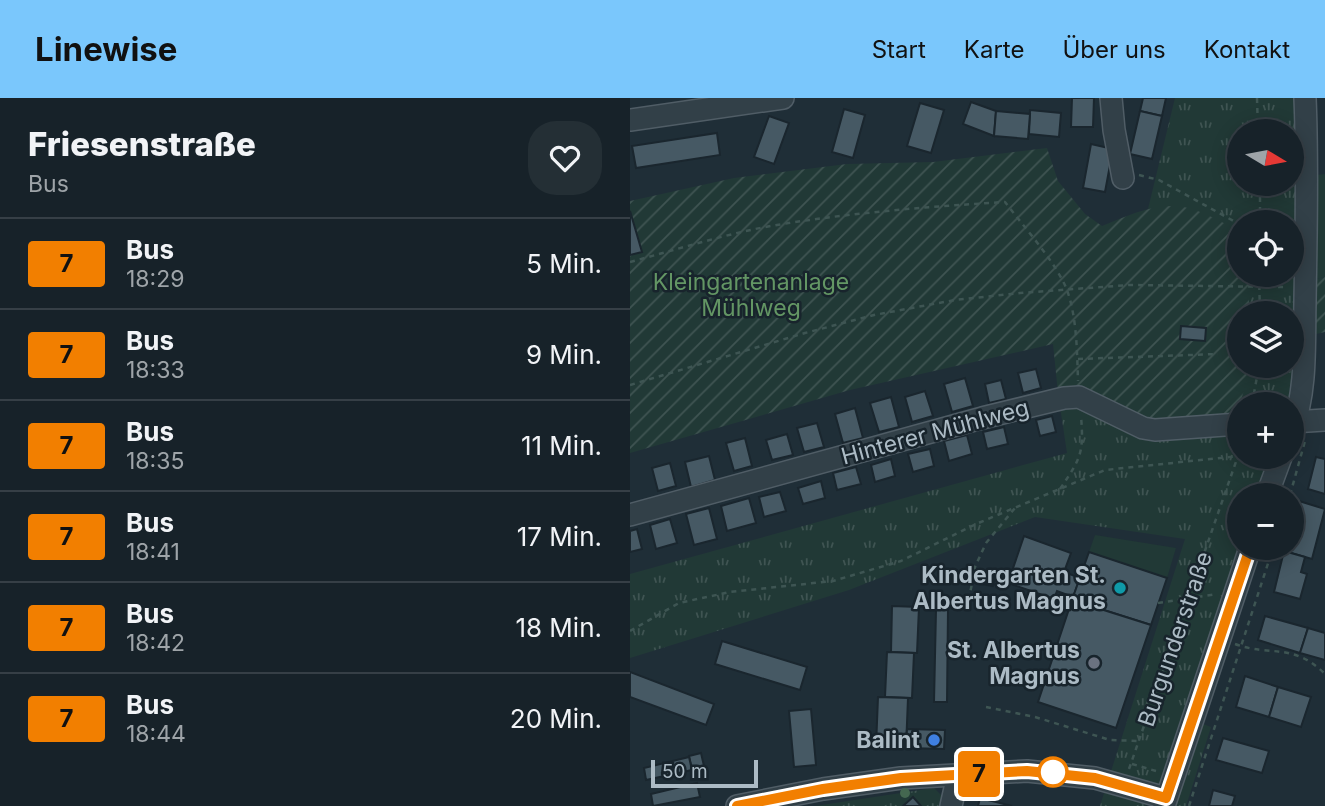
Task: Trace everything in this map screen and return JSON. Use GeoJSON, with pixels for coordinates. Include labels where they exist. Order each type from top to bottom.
{"type":"FeatureCollection","features":[{"type":"Feature","properties":{"kind":"street"},"geometry":{"type":"LineString","coordinates":[[630,120],[783,98]]}},
{"type":"Feature","properties":{"kind":"street"},"geometry":{"type":"LineString","coordinates":[[1111,98],[1123,178]]}},
{"type":"Feature","properties":{"kind":"street"},"geometry":{"type":"LineString","coordinates":[[1303,392],[1305,287],[1316,166],[1305,98]]}},
{"type":"Feature","properties":{"kind":"street"},"geometry":{"type":"LineString","coordinates":[[1079,397],[1143,429],[1227,425]]}},
{"type":"Feature","properties":{"kind":"street","name":"Hinterer Mühlweg"},"geometry":{"type":"LineString","coordinates":[[630,515],[982,418],[1079,397]]}},
{"type":"Feature","properties":{"kind":"street","name":"Burgunderstraße"},"geometry":{"type":"LineString","coordinates":[[1165,802],[1246,560]]}},
{"type":"Feature","properties":{"kind":"street"},"geometry":{"type":"LineString","coordinates":[[737,806],[823,789],[901,778],[1027,771],[1095,778],[1124,785],[1165,802]]}},
{"type":"Feature","properties":{"kind":"street"},"geometry":{"type":"LineString","coordinates":[[951,806],[958,775]]}},
{"type":"Feature","properties":{"kind":"path"},"geometry":{"type":"LineString","coordinates":[[1257,98],[1258,119]]}},
{"type":"Feature","properties":{"kind":"path"},"geometry":{"type":"LineString","coordinates":[[1123,178],[1137,175],[1159,180],[1227,217]]}},
{"type":"Feature","properties":{"kind":"path"},"geometry":{"type":"LineString","coordinates":[[630,262],[751,230],[800,221],[861,212],[1005,202],[1057,272],[1072,309],[1083,444],[1078,463],[1060,489]]}},
{"type":"Feature","properties":{"kind":"path"},"geometry":{"type":"LineString","coordinates":[[630,385],[874,315],[955,300],[1129,285],[1305,287]]}},
{"type":"Feature","properties":{"kind":"path"},"geometry":{"type":"LineString","coordinates":[[1259,288],[1259,301]]}},
{"type":"Feature","properties":{"kind":"path"},"geometry":{"type":"LineString","coordinates":[[1078,359],[1218,354]]}},
{"type":"Feature","properties":{"kind":"path"},"geometry":{"type":"LineString","coordinates":[[1304,428],[1307,436],[1304,446]]}},
{"type":"Feature","properties":{"kind":"path"},"geometry":{"type":"LineString","coordinates":[[630,631],[678,603],[730,592],[833,581],[901,561],[1017,506],[1105,470],[1227,456]]}},
{"type":"Feature","properties":{"kind":"path","name":"Burgunderstraße"},"geometry":{"type":"LineString","coordinates":[[1124,785],[1234,469]]}},
{"type":"Feature","properties":{"kind":"path"},"geometry":{"type":"LineString","coordinates":[[967,610],[975,568],[986,543],[1017,506]]}},
{"type":"Feature","properties":{"kind":"path"},"geometry":{"type":"LineString","coordinates":[[1189,806],[1269,560]]}},
{"type":"Feature","properties":{"kind":"path"},"geometry":{"type":"LineString","coordinates":[[1158,603],[1236,591]]}},
{"type":"Feature","properties":{"kind":"path"},"geometry":{"type":"LineString","coordinates":[[1220,639],[1241,646],[1277,649],[1311,660],[1325,674]]}},
{"type":"Feature","properties":{"kind":"path"},"geometry":{"type":"LineString","coordinates":[[986,707],[1035,717],[1111,740],[1139,741]]}},
{"type":"Feature","properties":{"kind":"green space"},"geometry":{"type":"Polygon","coordinates":[[[1175,98],[1295,98],[1296,119],[1227,119],[1227,196],[1298,196],[1299,210],[1227,210],[1227,225],[1195,211],[1148,209],[1175,98]]]}},
{"type":"Feature","properties":{"kind":"green space","name":"Kleingartenanlage Mühlweg"},"geometry":{"type":"Polygon","coordinates":[[[1047,148],[1058,181],[1085,214],[1102,226],[1144,210],[1166,206],[1201,212],[1227,225],[1227,287],[1249,287],[1249,301],[1227,301],[1227,378],[1248,378],[1244,392],[1227,392],[1227,415],[1153,422],[1058,393],[1053,344],[850,390],[630,453],[630,201],[734,178],[847,164],[933,162],[1047,148]]]}},
{"type":"Feature","properties":{"kind":"green space"},"geometry":{"type":"Polygon","coordinates":[[[1325,174],[1325,277],[1316,279],[1316,175],[1325,174]]]}},
{"type":"Feature","properties":{"kind":"green space"},"geometry":{"type":"Polygon","coordinates":[[[1325,277],[1325,332],[1316,334],[1316,279],[1325,277]]]}},
{"type":"Feature","properties":{"kind":"green space"},"geometry":{"type":"Polygon","coordinates":[[[1249,287],[1299,287],[1298,301],[1249,301],[1249,287]]]}},
{"type":"Feature","properties":{"kind":"green space"},"geometry":{"type":"Polygon","coordinates":[[[1247,378],[1292,378],[1291,392],[1243,392],[1247,378]]]}},
{"type":"Feature","properties":{"kind":"green space"},"geometry":{"type":"Polygon","coordinates":[[[1058,393],[1227,413],[1227,469],[1268,469],[1263,483],[1227,483],[1227,560],[1237,560],[1164,775],[1145,806],[1100,806],[1185,539],[1035,517],[849,590],[630,658],[630,574],[1067,453],[1058,393]]]}},
{"type":"Feature","properties":{"kind":"green space"},"geometry":{"type":"Polygon","coordinates":[[[1095,535],[1176,548],[1167,578],[1089,552],[1095,535]]]}},
{"type":"Feature","properties":{"kind":"green space"},"geometry":{"type":"Polygon","coordinates":[[[1203,724],[1211,727],[1186,806],[1176,806],[1203,724]]]}},
{"type":"Feature","properties":{"kind":"green space"},"geometry":{"type":"Polygon","coordinates":[[[934,788],[942,796],[940,806],[815,806],[934,788]]]}},
{"type":"Feature","properties":{"kind":"building"},"geometry":{"type":"Polygon","coordinates":[[[1072,98],[1094,98],[1093,127],[1071,127],[1072,98]]]}},
{"type":"Feature","properties":{"kind":"building"},"geometry":{"type":"Polygon","coordinates":[[[1143,98],[1166,98],[1162,116],[1140,111],[1143,98]]]}},
{"type":"Feature","properties":{"kind":"building"},"geometry":{"type":"Polygon","coordinates":[[[971,102],[996,111],[994,136],[963,124],[971,102]]]}},
{"type":"Feature","properties":{"kind":"building"},"geometry":{"type":"Polygon","coordinates":[[[920,103],[944,110],[931,153],[907,146],[920,103]]]}},
{"type":"Feature","properties":{"kind":"building"},"geometry":{"type":"Polygon","coordinates":[[[844,109],[865,115],[853,158],[832,152],[844,109]]]}},
{"type":"Feature","properties":{"kind":"building"},"geometry":{"type":"Polygon","coordinates":[[[1030,110],[1061,113],[1059,137],[1029,134],[1030,110]]]}},
{"type":"Feature","properties":{"kind":"building"},"geometry":{"type":"Polygon","coordinates":[[[996,111],[1030,114],[1028,139],[994,136],[996,111]]]}},
{"type":"Feature","properties":{"kind":"building"},"geometry":{"type":"Polygon","coordinates":[[[1140,111],[1162,116],[1152,159],[1130,154],[1140,111]]]}},
{"type":"Feature","properties":{"kind":"building"},"geometry":{"type":"Polygon","coordinates":[[[769,116],[789,123],[774,164],[754,157],[769,116]]]}},
{"type":"Feature","properties":{"kind":"building"},"geometry":{"type":"Polygon","coordinates":[[[717,133],[720,155],[636,168],[632,146],[717,133]]]}},
{"type":"Feature","properties":{"kind":"building"},"geometry":{"type":"Polygon","coordinates":[[[1091,144],[1113,149],[1105,192],[1083,188],[1091,144]]]}},
{"type":"Feature","properties":{"kind":"building"},"geometry":{"type":"Polygon","coordinates":[[[630,211],[642,252],[630,255],[630,211]]]}},
{"type":"Feature","properties":{"kind":"building"},"geometry":{"type":"Polygon","coordinates":[[[1181,326],[1206,328],[1205,341],[1180,339],[1181,326]]]}},
{"type":"Feature","properties":{"kind":"building"},"geometry":{"type":"Polygon","coordinates":[[[1036,369],[1041,388],[1023,393],[1018,373],[1036,369]]]}},
{"type":"Feature","properties":{"kind":"building"},"geometry":{"type":"Polygon","coordinates":[[[965,378],[973,406],[952,412],[944,384],[965,378]]]}},
{"type":"Feature","properties":{"kind":"building"},"geometry":{"type":"Polygon","coordinates":[[[1001,380],[1006,399],[989,403],[985,384],[1001,380]]]}},
{"type":"Feature","properties":{"kind":"building"},"geometry":{"type":"Polygon","coordinates":[[[925,391],[933,416],[912,422],[905,397],[925,391]]]}},
{"type":"Feature","properties":{"kind":"building"},"geometry":{"type":"Polygon","coordinates":[[[891,397],[899,427],[879,432],[870,403],[891,397]]]}},
{"type":"Feature","properties":{"kind":"building"},"geometry":{"type":"Polygon","coordinates":[[[855,408],[863,438],[843,443],[835,414],[855,408]]]}},
{"type":"Feature","properties":{"kind":"building"},"geometry":{"type":"Polygon","coordinates":[[[1052,416],[1056,432],[1040,436],[1036,420],[1052,416]]]}},
{"type":"Feature","properties":{"kind":"building"},"geometry":{"type":"Polygon","coordinates":[[[817,423],[824,447],[804,452],[797,428],[817,423]]]}},
{"type":"Feature","properties":{"kind":"building"},"geometry":{"type":"Polygon","coordinates":[[[1004,427],[1008,444],[987,449],[983,432],[1004,427]]]}},
{"type":"Feature","properties":{"kind":"building"},"geometry":{"type":"Polygon","coordinates":[[[787,434],[793,455],[772,460],[766,440],[787,434]]]}},
{"type":"Feature","properties":{"kind":"building"},"geometry":{"type":"Polygon","coordinates":[[[967,435],[972,454],[949,461],[944,441],[967,435]]]}},
{"type":"Feature","properties":{"kind":"building"},"geometry":{"type":"Polygon","coordinates":[[[745,438],[752,466],[734,471],[726,443],[745,438]]]}},
{"type":"Feature","properties":{"kind":"building"},"geometry":{"type":"Polygon","coordinates":[[[930,449],[934,466],[913,472],[908,454],[930,449]]]}},
{"type":"Feature","properties":{"kind":"building"},"geometry":{"type":"Polygon","coordinates":[[[709,456],[715,480],[691,487],[685,462],[709,456]]]}},
{"type":"Feature","properties":{"kind":"building"},"geometry":{"type":"Polygon","coordinates":[[[1316,457],[1325,459],[1325,494],[1308,489],[1316,457]]]}},
{"type":"Feature","properties":{"kind":"building"},"geometry":{"type":"Polygon","coordinates":[[[891,459],[895,476],[875,482],[871,465],[891,459]]]}},
{"type":"Feature","properties":{"kind":"building"},"geometry":{"type":"Polygon","coordinates":[[[670,463],[676,486],[658,491],[652,468],[670,463]]]}},
{"type":"Feature","properties":{"kind":"building"},"geometry":{"type":"Polygon","coordinates":[[[856,467],[861,484],[837,490],[833,473],[856,467]]]}},
{"type":"Feature","properties":{"kind":"building"},"geometry":{"type":"Polygon","coordinates":[[[821,481],[825,498],[803,504],[798,488],[821,481]]]}},
{"type":"Feature","properties":{"kind":"building"},"geometry":{"type":"Polygon","coordinates":[[[780,492],[786,511],[764,517],[759,497],[780,492]]]}},
{"type":"Feature","properties":{"kind":"building"},"geometry":{"type":"Polygon","coordinates":[[[749,498],[756,523],[727,531],[721,506],[749,498]]]}},
{"type":"Feature","properties":{"kind":"building"},"geometry":{"type":"Polygon","coordinates":[[[1304,503],[1325,509],[1312,559],[1304,557],[1304,503]]]}},
{"type":"Feature","properties":{"kind":"building"},"geometry":{"type":"Polygon","coordinates":[[[709,508],[717,539],[694,545],[686,514],[709,508]]]}},
{"type":"Feature","properties":{"kind":"building"},"geometry":{"type":"Polygon","coordinates":[[[670,519],[677,543],[656,549],[650,525],[670,519]]]}},
{"type":"Feature","properties":{"kind":"building"},"geometry":{"type":"Polygon","coordinates":[[[637,529],[642,549],[630,552],[630,531],[637,529]]]}},
{"type":"Feature","properties":{"kind":"building"},"geometry":{"type":"Polygon","coordinates":[[[1024,536],[1071,553],[1064,572],[1080,578],[1073,597],[1057,591],[1054,599],[1008,583],[1024,536]]]}},
{"type":"Feature","properties":{"kind":"building","name":"Kindergarten St. Albertus Magnus"},"geometry":{"type":"Polygon","coordinates":[[[1089,552],[1167,578],[1151,625],[1072,600],[1089,552]]]}},
{"type":"Feature","properties":{"kind":"building"},"geometry":{"type":"Polygon","coordinates":[[[1305,557],[1301,572],[1307,574],[1300,599],[1274,592],[1282,560],[1304,560],[1305,557]]]}},
{"type":"Feature","properties":{"kind":"building"},"geometry":{"type":"Polygon","coordinates":[[[977,575],[995,578],[993,586],[975,583],[977,575]]]}},
{"type":"Feature","properties":{"kind":"building","name":"St. Albertus Magnus"},"geometry":{"type":"Polygon","coordinates":[[[1072,600],[1151,625],[1116,728],[1038,702],[1072,600]]]}},
{"type":"Feature","properties":{"kind":"building"},"geometry":{"type":"Polygon","coordinates":[[[892,606],[919,607],[917,653],[891,652],[892,606]]]}},
{"type":"Feature","properties":{"kind":"building"},"geometry":{"type":"Polygon","coordinates":[[[936,610],[948,610],[947,702],[934,702],[936,610]]]}},
{"type":"Feature","properties":{"kind":"building"},"geometry":{"type":"Polygon","coordinates":[[[1265,616],[1308,628],[1300,653],[1258,640],[1265,616]]]}},
{"type":"Feature","properties":{"kind":"building"},"geometry":{"type":"Polygon","coordinates":[[[1308,628],[1325,633],[1325,660],[1300,653],[1308,628]]]}},
{"type":"Feature","properties":{"kind":"building"},"geometry":{"type":"Polygon","coordinates":[[[722,641],[807,667],[800,690],[715,664],[722,641]]]}},
{"type":"Feature","properties":{"kind":"building"},"geometry":{"type":"Polygon","coordinates":[[[887,652],[914,653],[912,698],[885,697],[887,652]]]}},
{"type":"Feature","properties":{"kind":"building"},"geometry":{"type":"Polygon","coordinates":[[[630,672],[714,704],[706,725],[630,697],[630,672]]]}},
{"type":"Feature","properties":{"kind":"building"},"geometry":{"type":"Polygon","coordinates":[[[1245,676],[1278,687],[1269,717],[1236,707],[1245,676]]]}},
{"type":"Feature","properties":{"kind":"building"},"geometry":{"type":"Polygon","coordinates":[[[1278,687],[1311,697],[1301,727],[1269,717],[1278,687]]]}},
{"type":"Feature","properties":{"kind":"building"},"geometry":{"type":"Polygon","coordinates":[[[878,697],[908,698],[906,748],[876,747],[878,697]]]}},
{"type":"Feature","properties":{"kind":"building"},"geometry":{"type":"Polygon","coordinates":[[[811,709],[816,765],[794,767],[789,711],[811,709]]]}},
{"type":"Feature","properties":{"kind":"building"},"geometry":{"type":"Polygon","coordinates":[[[907,729],[945,730],[944,749],[906,748],[907,729]]]}},
{"type":"Feature","properties":{"kind":"building"},"geometry":{"type":"Polygon","coordinates":[[[1223,738],[1269,751],[1262,773],[1216,760],[1223,738]]]}},
{"type":"Feature","properties":{"kind":"building"},"geometry":{"type":"Polygon","coordinates":[[[701,753],[704,766],[692,769],[689,756],[701,753]]]}},
{"type":"Feature","properties":{"kind":"building"},"geometry":{"type":"Polygon","coordinates":[[[689,757],[692,770],[646,780],[644,768],[689,757]]]}},
{"type":"Feature","properties":{"kind":"building"},"geometry":{"type":"Polygon","coordinates":[[[697,783],[700,797],[653,806],[651,794],[697,783]]]}},
{"type":"Feature","properties":{"kind":"building"},"geometry":{"type":"Polygon","coordinates":[[[1213,790],[1235,796],[1232,806],[1209,806],[1213,790]]]}},
{"type":"Feature","properties":{"kind":"building"},"geometry":{"type":"Polygon","coordinates":[[[913,797],[921,806],[903,806],[913,797]]]}},
{"type":"Feature","properties":{"kind":"building"},"geometry":{"type":"Polygon","coordinates":[[[980,798],[1012,806],[978,806],[980,798]]]}},
{"type":"Feature","properties":{"kind":"bus line","name":"7"},"geometry":{"type":"LineString","coordinates":[[737,806],[823,789],[901,778],[1027,771],[1095,778],[1166,798],[1246,560]]}},
{"type":"Feature","properties":{"kind":"place","name":"Kindergarten St. Albertus Magnus"},"geometry":{"type":"Point","coordinates":[1120,588]}},
{"type":"Feature","properties":{"kind":"place","name":"St. Albertus Magnus"},"geometry":{"type":"Point","coordinates":[1094,663]}},
{"type":"Feature","properties":{"kind":"place","name":"Balint"},"geometry":{"type":"Point","coordinates":[934,740]}}]}
